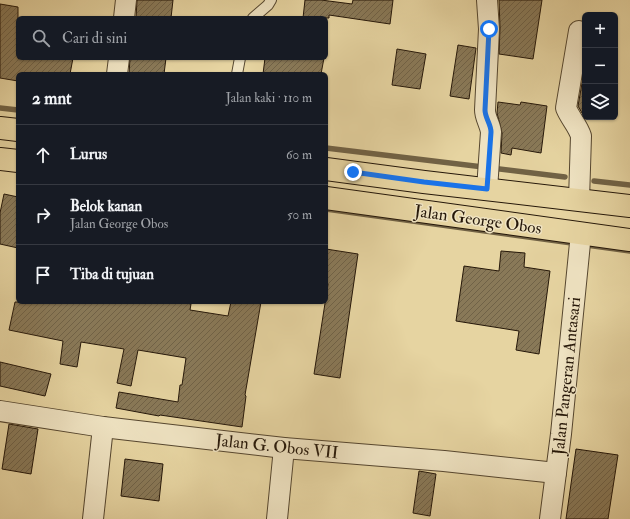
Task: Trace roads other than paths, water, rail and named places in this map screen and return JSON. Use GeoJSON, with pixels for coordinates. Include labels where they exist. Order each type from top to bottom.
{"type":"FeatureCollection","features":[{"type":"Feature","properties":{"kind":"main road"},"geometry":{"type":"LineString","coordinates":[[0,128],[16,130]]}},
{"type":"Feature","properties":{"kind":"main road"},"geometry":{"type":"LineString","coordinates":[[0,159],[16,161]]}},
{"type":"Feature","properties":{"kind":"main road","name":"Jalan George Obos"},"geometry":{"type":"LineString","coordinates":[[328,169],[630,206]]}},
{"type":"Feature","properties":{"kind":"main road"},"geometry":{"type":"LineString","coordinates":[[348,201],[353,172]]}},
{"type":"Feature","properties":{"kind":"main road","name":"Jalan George Obos"},"geometry":{"type":"LineString","coordinates":[[328,198],[630,240]]}},
{"type":"Feature","properties":{"kind":"street"},"geometry":{"type":"LineString","coordinates":[[124,16],[126,0]]}},
{"type":"Feature","properties":{"kind":"street"},"geometry":{"type":"LineString","coordinates":[[487,0],[489,29],[485,110],[486,119],[491,127],[491,132],[487,189]]}},
{"type":"Feature","properties":{"kind":"street"},"geometry":{"type":"LineString","coordinates":[[579,31],[566,108],[581,136],[579,200]]}},
{"type":"Feature","properties":{"kind":"street"},"geometry":{"type":"LineString","coordinates":[[117,72],[119,60]]}},
{"type":"Feature","properties":{"kind":"street","name":"Jalan Pangeran Antasari"},"geometry":{"type":"LineString","coordinates":[[550,519],[561,434],[581,233]]}},
{"type":"Feature","properties":{"kind":"street","name":"Jalan G. Obos VII"},"geometry":{"type":"LineString","coordinates":[[0,411],[103,427],[284,448],[444,461],[556,473]]}},
{"type":"Feature","properties":{"kind":"street"},"geometry":{"type":"LineString","coordinates":[[93,519],[103,427]]}},
{"type":"Feature","properties":{"kind":"street"},"geometry":{"type":"LineString","coordinates":[[277,519],[284,448]]}},
{"type":"Feature","properties":{"kind":"lane"},"geometry":{"type":"LineString","coordinates":[[255,16],[268,5],[271,0]]}},
{"type":"Feature","properties":{"kind":"lane"},"geometry":{"type":"LineString","coordinates":[[237,72],[240,60]]}},
{"type":"Feature","properties":{"kind":"waterway"},"geometry":{"type":"LineString","coordinates":[[0,108],[16,110]]}},
{"type":"Feature","properties":{"kind":"waterway"},"geometry":{"type":"LineString","coordinates":[[328,148],[565,177]]}},
{"type":"Feature","properties":{"kind":"waterway"},"geometry":{"type":"LineString","coordinates":[[594,181],[630,185]]}},
{"type":"Feature","properties":{"kind":"waterway"},"geometry":{"type":"LineString","coordinates":[[328,209],[630,251]]}}]}
